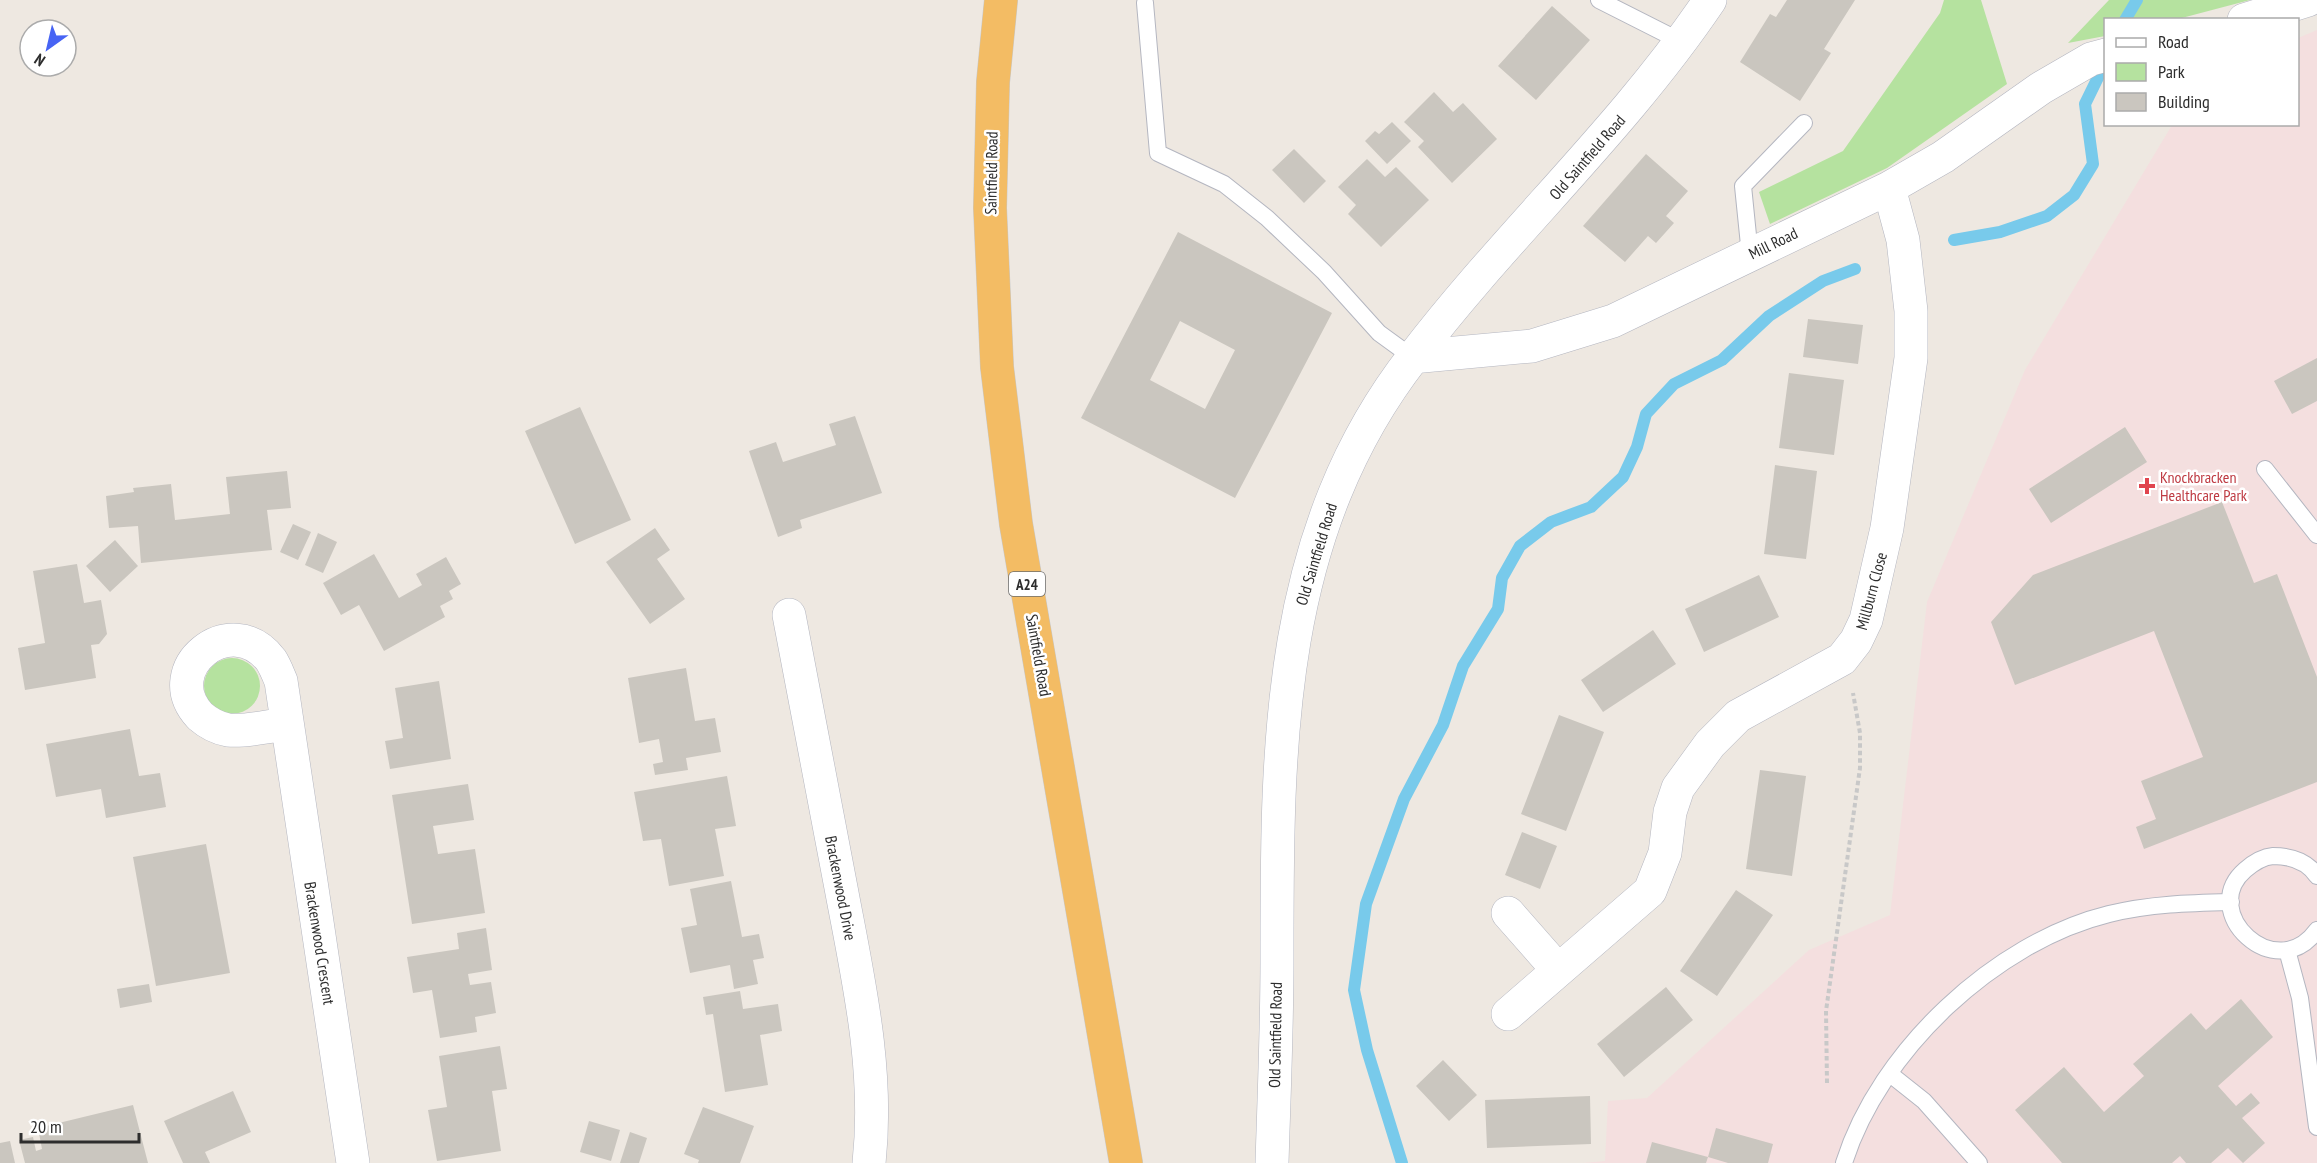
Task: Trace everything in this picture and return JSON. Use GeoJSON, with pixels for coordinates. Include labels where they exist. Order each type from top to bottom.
{"type":"FeatureCollection","features":[{"type":"Feature","properties":{"kind":"highway","name":"Saintfield Road"},"geometry":{"type":"LineString","coordinates":[[1001,0],[993,82],[990,208],[997,367],[1016,524],[1126,1163]]}},
{"type":"Feature","properties":{"kind":"street","name":"Old Saintfield Road"},"geometry":{"type":"LineString","coordinates":[[1272,1163],[1277,1000],[1277,822],[1284,701],[1300,603],[1322,524],[1360,437],[1412,357],[1601,142],[1682,42],[1710,0]]}},
{"type":"Feature","properties":{"kind":"street"},"geometry":{"type":"LineString","coordinates":[[2250,18],[2308,0]]}},
{"type":"Feature","properties":{"kind":"street","name":"Mill Road"},"geometry":{"type":"LineString","coordinates":[[1412,357],[1532,346],[1613,321],[1889,188],[1943,157],[2041,88],[2091,59],[2104,56]]}},
{"type":"Feature","properties":{"kind":"street","name":"Millburn Close"},"geometry":{"type":"LineString","coordinates":[[1508,1014],[1650,891],[1665,853],[1670,812],[1678,788],[1710,744],[1738,716],[1842,659],[1856,641],[1866,620],[1887,528],[1911,358],[1911,311],[1904,249],[1889,188]]}},
{"type":"Feature","properties":{"kind":"street","name":"Brackenwood Drive"},"geometry":{"type":"LineString","coordinates":[[789,615],[859,985],[872,1066],[873,1128],[869,1163]]}},
{"type":"Feature","properties":{"kind":"street","name":"Brackenwood Crescent"},"geometry":{"type":"LineString","coordinates":[[287,723],[353,1163]]}},
{"type":"Feature","properties":{"kind":"street"},"geometry":{"type":"LineString","coordinates":[[1508,913],[1558,970]]}},
{"type":"Feature","properties":{"kind":"lane"},"geometry":{"type":"LineString","coordinates":[[1599,0],[1682,42]]}},
{"type":"Feature","properties":{"kind":"lane"},"geometry":{"type":"LineString","coordinates":[[1145,3],[1158,153],[1224,184],[1267,218],[1324,272],[1379,333],[1412,357]]}},
{"type":"Feature","properties":{"kind":"lane"},"geometry":{"type":"LineString","coordinates":[[1750,255],[1743,186],[1804,123]]}},
{"type":"Feature","properties":{"kind":"lane"},"geometry":{"type":"LineString","coordinates":[[2265,469],[2317,535]]}},
{"type":"Feature","properties":{"kind":"lane"},"geometry":{"type":"LineString","coordinates":[[2316,871],[2300,861],[2284,856],[2268,856],[2253,862],[2237,879],[2231,902],[2232,916],[2239,929],[2248,939],[2266,948],[2287,950],[2301,945],[2317,930]]}},
{"type":"Feature","properties":{"kind":"lane"},"geometry":{"type":"LineString","coordinates":[[1844,1163],[1869,1106],[1921,1034],[1958,996],[1995,969],[2046,937],[2107,915],[2166,903],[2231,902]]}},
{"type":"Feature","properties":{"kind":"lane"},"geometry":{"type":"LineString","coordinates":[[2287,950],[2300,998],[2317,1127]]}},
{"type":"Feature","properties":{"kind":"lane"},"geometry":{"type":"LineString","coordinates":[[1890,1074],[1924,1101],[1979,1163]]}},
{"type":"Feature","properties":{"kind":"path"},"geometry":{"type":"LineString","coordinates":[[1827,1083],[1826,1011],[1860,768],[1856,704]]}},
{"type":"Feature","properties":{"kind":"shaded area","name":"Knockbracken Healthcare Park"},"geometry":{"type":"Polygon","coordinates":[[[2317,30],[2317,1163],[1583,1163],[1605,1161],[1608,1101],[1647,1098],[1809,950],[1890,915],[1927,602],[2025,370],[2171,126],[2299,126],[2299,38],[2317,30]]]}},
{"type":"Feature","properties":{"kind":"green space"},"geometry":{"type":"Polygon","coordinates":[[[1944,0],[1981,0],[2007,84],[1887,168],[1770,224],[1759,192],[1843,151],[1940,13],[1944,0]]]}},
{"type":"Feature","properties":{"kind":"green space"},"geometry":{"type":"Polygon","coordinates":[[[2109,0],[2250,0],[2182,18],[2104,18],[2104,36],[2068,43],[2109,0]]]}},
{"type":"Feature","properties":{"kind":"green space"},"geometry":{"type":"Polygon","coordinates":[[[227,658],[237,658],[252,666],[258,675],[260,686],[258,697],[252,706],[237,714],[227,714],[216,709],[209,702],[204,691],[204,681],[209,670],[216,663],[227,658]]]}},
{"type":"Feature","properties":{"kind":"building"},"geometry":{"type":"Polygon","coordinates":[[[1787,0],[1855,0],[1824,49],[1831,53],[1800,101],[1740,62],[1770,14],[1776,17],[1787,0]]]}},
{"type":"Feature","properties":{"kind":"building"},"geometry":{"type":"Polygon","coordinates":[[[1552,6],[1590,40],[1536,100],[1498,66],[1552,6]]]}},
{"type":"Feature","properties":{"kind":"building"},"geometry":{"type":"Polygon","coordinates":[[[1434,92],[1453,112],[1463,103],[1497,139],[1452,183],[1418,147],[1424,141],[1404,122],[1434,92]]]}},
{"type":"Feature","properties":{"kind":"building"},"geometry":{"type":"Polygon","coordinates":[[[1392,122],[1411,141],[1387,164],[1365,141],[1375,131],[1379,134],[1392,122]]]}},
{"type":"Feature","properties":{"kind":"building"},"geometry":{"type":"Polygon","coordinates":[[[1294,149],[1326,181],[1304,203],[1272,170],[1294,149]]]}},
{"type":"Feature","properties":{"kind":"building"},"geometry":{"type":"Polygon","coordinates":[[[1646,154],[1688,191],[1666,216],[1674,223],[1656,243],[1648,236],[1625,262],[1583,226],[1646,154]]]}},
{"type":"Feature","properties":{"kind":"building"},"geometry":{"type":"Polygon","coordinates":[[[1367,159],[1385,177],[1396,167],[1429,200],[1381,247],[1348,214],[1356,205],[1338,187],[1367,159]]]}},
{"type":"Feature","properties":{"kind":"building"},"geometry":{"type":"Polygon","coordinates":[[[1178,232],[1332,313],[1235,498],[1081,418],[1178,232]],[[1180,321],[1150,380],[1205,409],[1235,350],[1180,321]]]}},
{"type":"Feature","properties":{"kind":"building"},"geometry":{"type":"Polygon","coordinates":[[[1808,319],[1863,325],[1858,364],[1803,357],[1808,319]]]}},
{"type":"Feature","properties":{"kind":"building"},"geometry":{"type":"Polygon","coordinates":[[[2317,358],[2317,401],[2292,414],[2274,381],[2317,358]]]}},
{"type":"Feature","properties":{"kind":"building"},"geometry":{"type":"Polygon","coordinates":[[[1789,373],[1844,380],[1834,455],[1779,448],[1789,373]]]}},
{"type":"Feature","properties":{"kind":"building"},"geometry":{"type":"Polygon","coordinates":[[[580,407],[631,520],[575,544],[525,431],[580,407]]]}},
{"type":"Feature","properties":{"kind":"building"},"geometry":{"type":"Polygon","coordinates":[[[855,416],[882,493],[800,520],[802,528],[778,537],[749,451],[776,442],[783,462],[836,445],[829,424],[855,416]]]}},
{"type":"Feature","properties":{"kind":"building"},"geometry":{"type":"Polygon","coordinates":[[[2125,427],[2147,462],[2051,523],[2029,489],[2125,427]]]}},
{"type":"Feature","properties":{"kind":"building"},"geometry":{"type":"Polygon","coordinates":[[[1775,465],[1817,471],[1806,559],[1764,554],[1775,465]]]}},
{"type":"Feature","properties":{"kind":"building"},"geometry":{"type":"Polygon","coordinates":[[[287,471],[291,508],[267,510],[272,550],[141,563],[138,526],[109,528],[106,496],[134,492],[133,488],[171,484],[175,520],[230,514],[226,477],[287,471]]]}},
{"type":"Feature","properties":{"kind":"building"},"geometry":{"type":"Polygon","coordinates":[[[2222,502],[2254,583],[2277,574],[2317,677],[2317,782],[2144,849],[2136,827],[2156,819],[2141,781],[2203,757],[2154,631],[2015,685],[1991,622],[2033,575],[2222,502]]]}},
{"type":"Feature","properties":{"kind":"building"},"geometry":{"type":"Polygon","coordinates":[[[293,524],[311,532],[298,560],[280,552],[293,524]]]}},
{"type":"Feature","properties":{"kind":"building"},"geometry":{"type":"Polygon","coordinates":[[[655,528],[670,550],[657,559],[685,599],[650,624],[606,562],[655,528]]]}},
{"type":"Feature","properties":{"kind":"building"},"geometry":{"type":"Polygon","coordinates":[[[318,533],[337,542],[323,573],[305,565],[318,533]]]}},
{"type":"Feature","properties":{"kind":"building"},"geometry":{"type":"Polygon","coordinates":[[[115,540],[138,566],[110,592],[86,566],[115,540]]]}},
{"type":"Feature","properties":{"kind":"building"},"geometry":{"type":"Polygon","coordinates":[[[374,554],[399,598],[422,585],[416,574],[446,557],[461,584],[449,591],[453,599],[440,606],[445,617],[384,651],[359,605],[341,615],[323,583],[374,554]]]}},
{"type":"Feature","properties":{"kind":"building"},"geometry":{"type":"Polygon","coordinates":[[[77,564],[84,603],[101,600],[107,634],[99,644],[91,645],[96,678],[25,690],[18,648],[45,643],[33,571],[77,564]]]}},
{"type":"Feature","properties":{"kind":"building"},"geometry":{"type":"Polygon","coordinates":[[[1759,575],[1779,617],[1704,652],[1685,609],[1759,575]]]}},
{"type":"Feature","properties":{"kind":"building"},"geometry":{"type":"Polygon","coordinates":[[[1653,630],[1676,664],[1603,712],[1581,680],[1653,630]]]}},
{"type":"Feature","properties":{"kind":"building"},"geometry":{"type":"Polygon","coordinates":[[[686,668],[695,721],[715,718],[721,752],[686,758],[688,770],[655,775],[653,764],[663,762],[659,739],[639,743],[628,678],[686,668]]]}},
{"type":"Feature","properties":{"kind":"building"},"geometry":{"type":"Polygon","coordinates":[[[439,681],[451,759],[390,769],[385,741],[403,738],[395,688],[439,681]]]}},
{"type":"Feature","properties":{"kind":"building"},"geometry":{"type":"Polygon","coordinates":[[[1559,715],[1604,732],[1566,831],[1521,814],[1559,715]]]}},
{"type":"Feature","properties":{"kind":"building"},"geometry":{"type":"Polygon","coordinates":[[[130,729],[139,776],[160,773],[166,807],[106,818],[101,789],[56,797],[46,744],[130,729]]]}},
{"type":"Feature","properties":{"kind":"building"},"geometry":{"type":"Polygon","coordinates":[[[1760,770],[1806,776],[1792,876],[1746,869],[1760,770]]]}},
{"type":"Feature","properties":{"kind":"building"},"geometry":{"type":"Polygon","coordinates":[[[727,776],[736,826],[715,829],[724,876],[669,886],[661,839],[643,841],[634,792],[727,776]]]}},
{"type":"Feature","properties":{"kind":"building"},"geometry":{"type":"Polygon","coordinates":[[[468,784],[474,820],[433,826],[438,854],[475,849],[485,913],[412,924],[392,795],[468,784]]]}},
{"type":"Feature","properties":{"kind":"building"},"geometry":{"type":"Polygon","coordinates":[[[1522,832],[1557,846],[1540,889],[1505,875],[1522,832]]]}},
{"type":"Feature","properties":{"kind":"building"},"geometry":{"type":"Polygon","coordinates":[[[206,844],[230,973],[156,986],[133,857],[206,844]]]}},
{"type":"Feature","properties":{"kind":"building"},"geometry":{"type":"Polygon","coordinates":[[[731,881],[742,937],[759,934],[764,958],[753,960],[758,984],[734,989],[730,965],[690,973],[681,928],[697,925],[690,889],[731,881]]]}},
{"type":"Feature","properties":{"kind":"building"},"geometry":{"type":"Polygon","coordinates":[[[1736,890],[1773,915],[1717,996],[1680,971],[1736,890]]]}},
{"type":"Feature","properties":{"kind":"building"},"geometry":{"type":"Polygon","coordinates":[[[486,928],[492,970],[468,974],[470,985],[491,982],[496,1013],[475,1017],[477,1032],[440,1038],[432,990],[413,993],[407,957],[459,949],[457,933],[486,928]]]}},
{"type":"Feature","properties":{"kind":"building"},"geometry":{"type":"Polygon","coordinates":[[[149,984],[152,1002],[120,1008],[117,989],[149,984]]]}},
{"type":"Feature","properties":{"kind":"building"},"geometry":{"type":"Polygon","coordinates":[[[1666,987],[1693,1020],[1624,1077],[1597,1044],[1666,987]]]}},
{"type":"Feature","properties":{"kind":"building"},"geometry":{"type":"Polygon","coordinates":[[[740,991],[743,1009],[778,1004],[782,1031],[760,1035],[768,1085],[725,1092],[713,1014],[706,1015],[703,997],[740,991]]]}},
{"type":"Feature","properties":{"kind":"building"},"geometry":{"type":"Polygon","coordinates":[[[2241,999],[2273,1037],[2218,1086],[2236,1106],[2251,1093],[2260,1103],[2242,1118],[2265,1143],[2243,1163],[2228,1148],[2211,1163],[2186,1163],[2180,1156],[2172,1163],[2062,1163],[2015,1110],[2064,1067],[2104,1112],[2144,1076],[2133,1064],[2191,1013],[2206,1030],[2241,999]]]}},
{"type":"Feature","properties":{"kind":"building"},"geometry":{"type":"Polygon","coordinates":[[[500,1046],[507,1089],[492,1091],[501,1151],[437,1161],[428,1110],[447,1107],[439,1056],[500,1046]]]}},
{"type":"Feature","properties":{"kind":"building"},"geometry":{"type":"Polygon","coordinates":[[[1443,1060],[1477,1095],[1449,1121],[1416,1086],[1443,1060]]]}},
{"type":"Feature","properties":{"kind":"building"},"geometry":{"type":"Polygon","coordinates":[[[233,1091],[251,1132],[205,1152],[210,1163],[183,1163],[164,1121],[233,1091]]]}},
{"type":"Feature","properties":{"kind":"building"},"geometry":{"type":"Polygon","coordinates":[[[1590,1096],[1591,1144],[1487,1148],[1485,1100],[1590,1096]]]}},
{"type":"Feature","properties":{"kind":"building"},"geometry":{"type":"Polygon","coordinates":[[[133,1105],[148,1163],[25,1163],[19,1140],[33,1137],[36,1151],[42,1149],[38,1128],[133,1105]]]}},
{"type":"Feature","properties":{"kind":"building"},"geometry":{"type":"Polygon","coordinates":[[[703,1107],[754,1126],[740,1163],[698,1163],[699,1160],[684,1154],[703,1107]]]}},
{"type":"Feature","properties":{"kind":"building"},"geometry":{"type":"Polygon","coordinates":[[[589,1121],[620,1130],[611,1161],[580,1152],[589,1121]]]}},
{"type":"Feature","properties":{"kind":"building"},"geometry":{"type":"Polygon","coordinates":[[[1716,1128],[1773,1144],[1768,1163],[1728,1163],[1708,1157],[1716,1128]]]}},
{"type":"Feature","properties":{"kind":"building"},"geometry":{"type":"Polygon","coordinates":[[[630,1132],[647,1138],[639,1163],[620,1163],[630,1132]]]}},
{"type":"Feature","properties":{"kind":"building"},"geometry":{"type":"Polygon","coordinates":[[[10,1141],[15,1163],[0,1163],[0,1143],[10,1141]]]}},
{"type":"Feature","properties":{"kind":"building"},"geometry":{"type":"Polygon","coordinates":[[[1652,1142],[1708,1157],[1706,1163],[1646,1163],[1652,1142]]]}},
{"type":"Feature","properties":{"kind":"waterway"},"geometry":{"type":"LineString","coordinates":[[2126,18],[2137,0]]}},
{"type":"Feature","properties":{"kind":"waterway"},"geometry":{"type":"LineString","coordinates":[[1954,240],[2000,232],[2047,216],[2074,195],[2093,164],[2085,104],[2104,65]]}},
{"type":"Feature","properties":{"kind":"waterway"},"geometry":{"type":"LineString","coordinates":[[1402,1163],[1367,1050],[1354,990],[1366,904],[1404,799],[1443,725],[1463,666],[1498,609],[1502,578],[1520,546],[1551,522],[1591,507],[1623,477],[1637,447],[1646,414],[1674,384],[1722,360],[1769,316],[1823,281],[1855,269]]}},
{"type":"Feature","properties":{"kind":"place","name":"Knockbracken Healthcare Park"},"geometry":{"type":"Point","coordinates":[2147,486]}}]}
